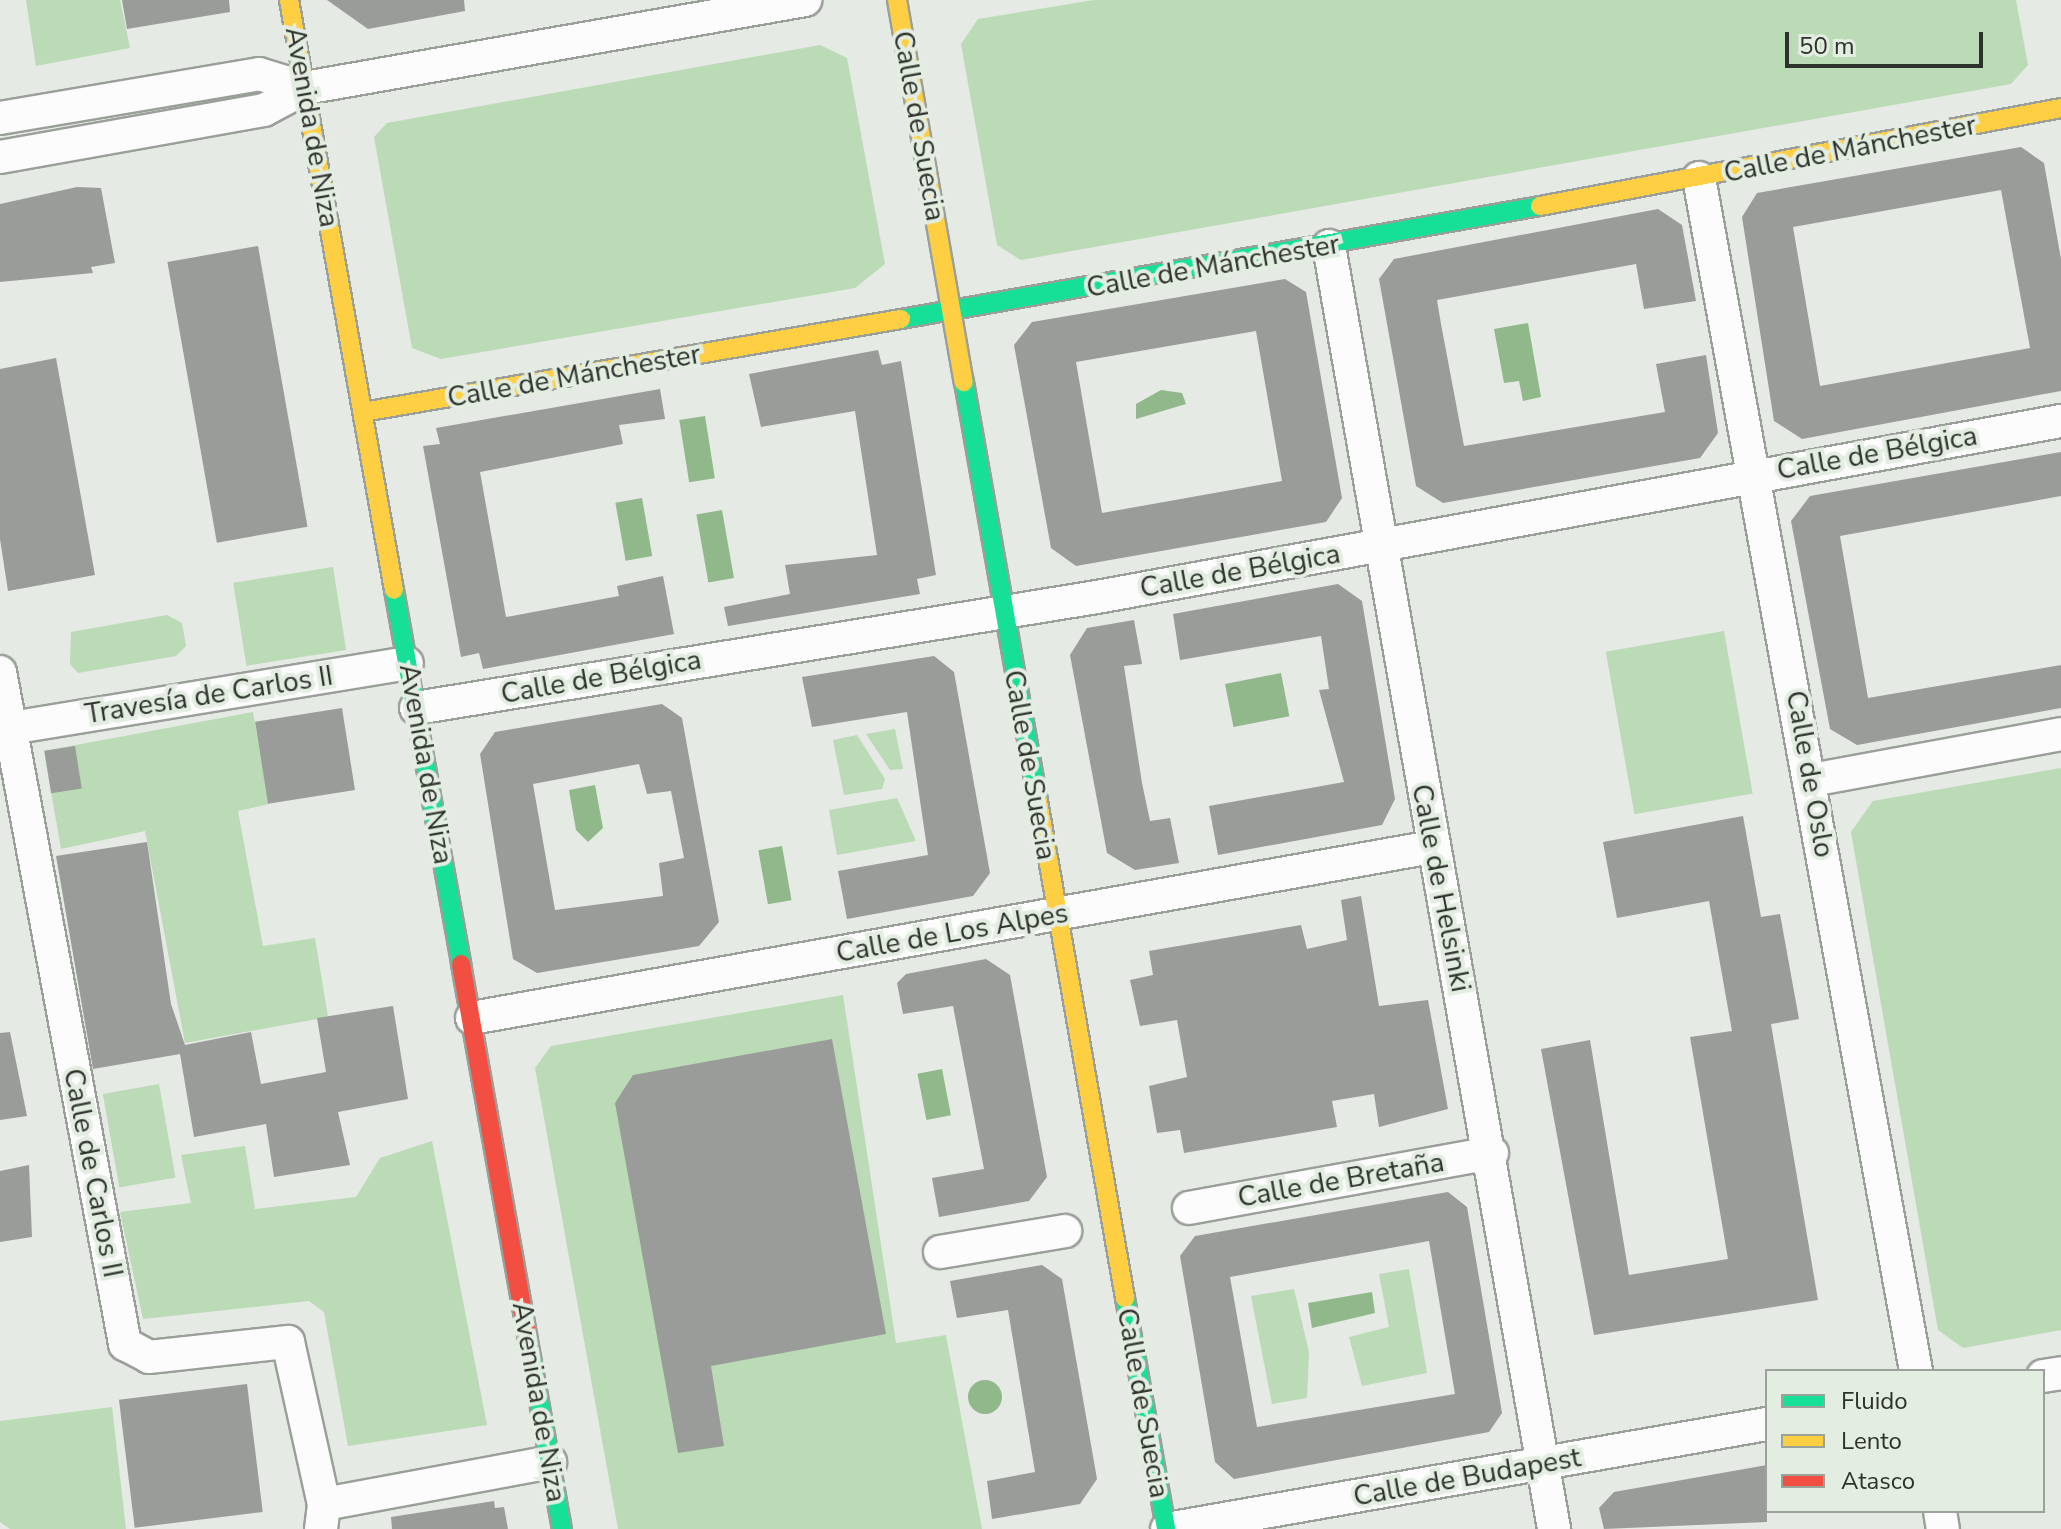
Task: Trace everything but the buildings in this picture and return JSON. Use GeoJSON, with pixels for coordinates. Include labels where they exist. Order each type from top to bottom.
{"type":"FeatureCollection","features":[{"type":"Feature","properties":{"kind":"street","name":"Avenida de Niza"},"geometry":{"type":"LineString","coordinates":[[289,0],[562,1529]]}},
{"type":"Feature","properties":{"kind":"street"},"geometry":{"type":"LineString","coordinates":[[305,88],[259,74],[10,116],[13,155],[264,110],[305,88],[805,0]]}},
{"type":"Feature","properties":{"kind":"street","name":"Calle de Suecia"},"geometry":{"type":"LineString","coordinates":[[897,0],[1166,1529]]}},
{"type":"Feature","properties":{"kind":"street","name":"Calle de Mánchester"},"geometry":{"type":"LineString","coordinates":[[363,412],[1329,246],[2061,108]]}},
{"type":"Feature","properties":{"kind":"street","name":"Calle de Oslo"},"geometry":{"type":"LineString","coordinates":[[1699,178],[1756,475],[1916,1369]]}},
{"type":"Feature","properties":{"kind":"street","name":"Calle de Helsinki"},"geometry":{"type":"LineString","coordinates":[[1329,246],[1432,847],[1492,1153],[1554,1529]]}},
{"type":"Feature","properties":{"kind":"street","name":"Calle de Bélgica"},"geometry":{"type":"LineString","coordinates":[[416,708],[1097,597],[2061,421]]}},
{"type":"Feature","properties":{"kind":"street","name":"Travesía de Carlos II"},"geometry":{"type":"LineString","coordinates":[[11,728],[407,663]]}},
{"type":"Feature","properties":{"kind":"street","name":"Calle de Carlos II"},"geometry":{"type":"LineString","coordinates":[[0,672],[125,1344],[149,1357],[288,1342],[322,1516]]}},
{"type":"Feature","properties":{"kind":"street"},"geometry":{"type":"LineString","coordinates":[[1811,780],[2061,734]]}},
{"type":"Feature","properties":{"kind":"street","name":"Calle de Los Alpes"},"geometry":{"type":"LineString","coordinates":[[472,1018],[1432,847]]}},
{"type":"Feature","properties":{"kind":"street","name":"Calle de Bretaña"},"geometry":{"type":"LineString","coordinates":[[1189,1208],[1492,1153]]}},
{"type":"Feature","properties":{"kind":"street"},"geometry":{"type":"LineString","coordinates":[[940,1252],[1065,1231]]}},
{"type":"Feature","properties":{"kind":"street","name":"Calle de Budapest"},"geometry":{"type":"LineString","coordinates":[[1166,1529],[1765,1424]]}},
{"type":"Feature","properties":{"kind":"street"},"geometry":{"type":"LineString","coordinates":[[322,1516],[550,1462]]}},
{"type":"Feature","properties":{"kind":"shaded area"},"geometry":{"type":"Polygon","coordinates":[[[26,0],[120,0],[130,48],[36,66],[26,0]]]}},
{"type":"Feature","properties":{"kind":"shaded area"},"geometry":{"type":"Polygon","coordinates":[[[1094,0],[2016,0],[2028,65],[2011,84],[1021,260],[997,245],[961,44],[978,19],[1094,0]]]}},
{"type":"Feature","properties":{"kind":"shaded area"},"geometry":{"type":"Polygon","coordinates":[[[820,45],[847,58],[885,264],[855,288],[441,359],[412,348],[374,137],[387,123],[820,45]]]}},
{"type":"Feature","properties":{"kind":"shaded area"},"geometry":{"type":"Polygon","coordinates":[[[1528,323],[1541,397],[1523,401],[1519,381],[1504,383],[1494,329],[1528,323]]]}},
{"type":"Feature","properties":{"kind":"shaded area"},"geometry":{"type":"Polygon","coordinates":[[[1161,390],[1182,393],[1186,404],[1136,419],[1136,404],[1161,390]]]}},
{"type":"Feature","properties":{"kind":"shaded area"},"geometry":{"type":"Polygon","coordinates":[[[705,416],[715,478],[689,482],[679,420],[705,416]]]}},
{"type":"Feature","properties":{"kind":"shaded area"},"geometry":{"type":"Polygon","coordinates":[[[642,498],[652,556],[626,561],[615,503],[642,498]]]}},
{"type":"Feature","properties":{"kind":"shaded area"},"geometry":{"type":"Polygon","coordinates":[[[722,510],[734,578],[708,582],[696,515],[722,510]]]}},
{"type":"Feature","properties":{"kind":"shaded area"},"geometry":{"type":"Polygon","coordinates":[[[333,567],[346,650],[246,666],[233,583],[333,567]]]}},
{"type":"Feature","properties":{"kind":"shaded area"},"geometry":{"type":"Polygon","coordinates":[[[167,615],[182,623],[186,646],[176,656],[78,673],[70,664],[71,632],[167,615]]]}},
{"type":"Feature","properties":{"kind":"shaded area"},"geometry":{"type":"Polygon","coordinates":[[[1724,631],[1753,793],[1634,814],[1606,652],[1724,631]]]}},
{"type":"Feature","properties":{"kind":"shaded area"},"geometry":{"type":"Polygon","coordinates":[[[1281,673],[1289,716],[1233,727],[1225,684],[1281,673]]]}},
{"type":"Feature","properties":{"kind":"shaded area"},"geometry":{"type":"Polygon","coordinates":[[[253,712],[269,804],[238,811],[263,946],[315,938],[328,1017],[185,1043],[145,831],[61,849],[44,751],[253,712]]]}},
{"type":"Feature","properties":{"kind":"shaded area"},"geometry":{"type":"Polygon","coordinates":[[[895,729],[903,769],[890,770],[866,734],[895,729]]]}},
{"type":"Feature","properties":{"kind":"shaded area"},"geometry":{"type":"Polygon","coordinates":[[[857,735],[885,779],[882,789],[844,795],[833,740],[857,735]]]}},
{"type":"Feature","properties":{"kind":"shaded area"},"geometry":{"type":"Polygon","coordinates":[[[2061,768],[2061,1330],[1963,1348],[1938,1330],[1851,832],[1873,801],[2061,768]]]}},
{"type":"Feature","properties":{"kind":"shaded area"},"geometry":{"type":"Polygon","coordinates":[[[595,785],[603,828],[588,842],[576,830],[569,790],[595,785]]]}},
{"type":"Feature","properties":{"kind":"shaded area"},"geometry":{"type":"Polygon","coordinates":[[[897,798],[916,841],[837,855],[829,810],[897,798]]]}},
{"type":"Feature","properties":{"kind":"shaded area"},"geometry":{"type":"Polygon","coordinates":[[[782,846],[792,900],[768,904],[758,850],[782,846]]]}},
{"type":"Feature","properties":{"kind":"shaded area"},"geometry":{"type":"Polygon","coordinates":[[[843,995],[896,1343],[946,1335],[982,1529],[618,1529],[535,1068],[551,1046],[843,995]]]}},
{"type":"Feature","properties":{"kind":"shaded area"},"geometry":{"type":"Polygon","coordinates":[[[942,1069],[951,1115],[926,1120],[917,1074],[942,1069]]]}},
{"type":"Feature","properties":{"kind":"shaded area"},"geometry":{"type":"Polygon","coordinates":[[[159,1084],[175,1178],[119,1187],[103,1094],[159,1084]]]}},
{"type":"Feature","properties":{"kind":"shaded area"},"geometry":{"type":"Polygon","coordinates":[[[432,1141],[487,1425],[348,1446],[324,1312],[309,1301],[143,1319],[120,1212],[191,1203],[181,1155],[245,1146],[255,1209],[356,1197],[380,1158],[432,1141]]]}},
{"type":"Feature","properties":{"kind":"shaded area"},"geometry":{"type":"Polygon","coordinates":[[[1409,1269],[1427,1373],[1362,1386],[1349,1337],[1389,1327],[1379,1274],[1409,1269]]]}},
{"type":"Feature","properties":{"kind":"shaded area"},"geometry":{"type":"Polygon","coordinates":[[[1294,1289],[1309,1352],[1307,1398],[1272,1404],[1251,1296],[1294,1289]]]}},
{"type":"Feature","properties":{"kind":"shaded area"},"geometry":{"type":"Polygon","coordinates":[[[1372,1292],[1375,1313],[1312,1328],[1308,1303],[1372,1292]]]}},
{"type":"Feature","properties":{"kind":"shaded area"},"geometry":{"type":"Polygon","coordinates":[[[985,1380],[997,1385],[1002,1397],[997,1409],[985,1414],[973,1409],[968,1397],[973,1385],[985,1380]]]}},
{"type":"Feature","properties":{"kind":"shaded area"},"geometry":{"type":"Polygon","coordinates":[[[112,1407],[126,1529],[10,1529],[0,1522],[0,1421],[112,1407]]]}},
{"type":"Feature","properties":{"kind":"traffic: fast"},"geometry":{"type":"LineString","coordinates":[[901,319],[1540,206]]}},
{"type":"Feature","properties":{"kind":"traffic: fast"},"geometry":{"type":"LineString","coordinates":[[964,382],[1038,801]]}},
{"type":"Feature","properties":{"kind":"traffic: fast"},"geometry":{"type":"LineString","coordinates":[[394,590],[461,964]]}},
{"type":"Feature","properties":{"kind":"traffic: fast"},"geometry":{"type":"LineString","coordinates":[[1125,1298],[1166,1529]]}},
{"type":"Feature","properties":{"kind":"traffic: fast"},"geometry":{"type":"LineString","coordinates":[[527,1335],[562,1529]]}},
{"type":"Feature","properties":{"kind":"traffic: slow"},"geometry":{"type":"LineString","coordinates":[[289,0],[394,590]]}},
{"type":"Feature","properties":{"kind":"traffic: slow"},"geometry":{"type":"LineString","coordinates":[[897,0],[964,382]]}},
{"type":"Feature","properties":{"kind":"traffic: slow"},"geometry":{"type":"LineString","coordinates":[[1540,206],[2061,108]]}},
{"type":"Feature","properties":{"kind":"traffic: slow"},"geometry":{"type":"LineString","coordinates":[[363,412],[901,319]]}},
{"type":"Feature","properties":{"kind":"traffic: slow"},"geometry":{"type":"LineString","coordinates":[[1038,801],[1125,1298]]}},
{"type":"Feature","properties":{"kind":"traffic: jam"},"geometry":{"type":"LineString","coordinates":[[461,964],[527,1335]]}}]}
